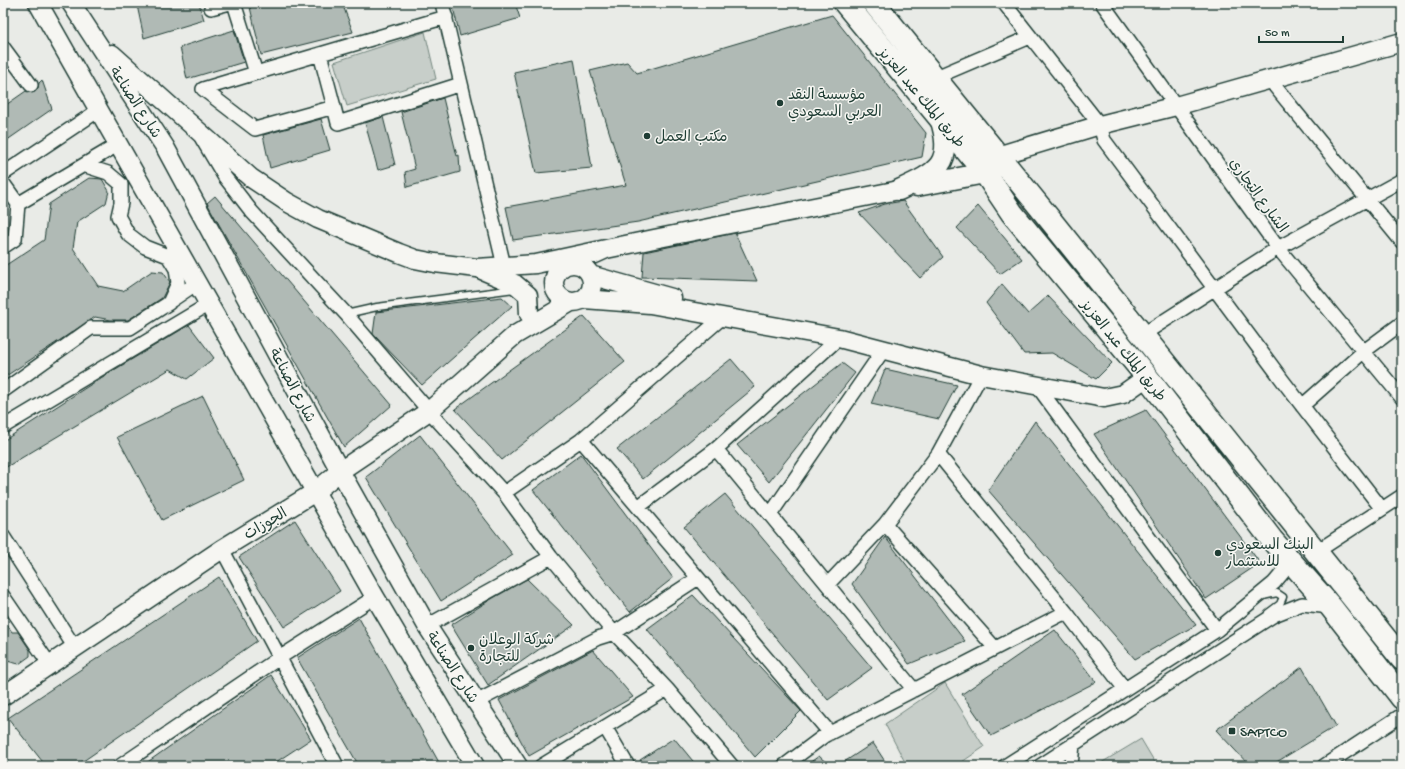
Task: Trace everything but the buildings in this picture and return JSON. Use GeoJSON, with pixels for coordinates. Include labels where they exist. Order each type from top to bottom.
{"type":"FeatureCollection","features":[{"type":"Feature","properties":{"kind":"highway","name":"طريق الملك عبد العزيز"},"geometry":{"type":"LineString","coordinates":[[844,3],[940,118],[991,164],[1142,335],[1402,659]]}},
{"type":"Feature","properties":{"kind":"highway","name":"طريق الملك عبد العزيز"},"geometry":{"type":"LineString","coordinates":[[874,3],[934,78],[991,164],[1012,214],[1147,377],[1272,540],[1331,607],[1402,698]]}},
{"type":"Feature","properties":{"kind":"main road"},"geometry":{"type":"LineString","coordinates":[[899,190],[924,178],[938,166],[945,153],[946,138],[940,118]]}},
{"type":"Feature","properties":{"kind":"main road"},"geometry":{"type":"LineString","coordinates":[[899,190],[991,164]]}},
{"type":"Feature","properties":{"kind":"street","name":"شارع الصناعة"},"geometry":{"type":"LineString","coordinates":[[38,3],[119,144],[173,253],[197,284],[209,304],[375,597],[475,766]]}},
{"type":"Feature","properties":{"kind":"street","name":"شارع الصناعة"},"geometry":{"type":"LineString","coordinates":[[70,3],[95,39],[164,147],[340,471],[427,626],[518,766]]}},
{"type":"Feature","properties":{"kind":"street"},"geometry":{"type":"LineString","coordinates":[[211,8],[230,3]]}},
{"type":"Feature","properties":{"kind":"street"},"geometry":{"type":"LineString","coordinates":[[234,3],[256,72]]}},
{"type":"Feature","properties":{"kind":"street"},"geometry":{"type":"LineString","coordinates":[[442,3],[504,266]]}},
{"type":"Feature","properties":{"kind":"street"},"geometry":{"type":"LineString","coordinates":[[1004,3],[1100,125],[1104,140],[1302,406],[1382,509]]}},
{"type":"Feature","properties":{"kind":"street","name":"الشارع التجاري"},"geometry":{"type":"LineString","coordinates":[[1102,3],[1278,248],[1402,398]]}},
{"type":"Feature","properties":{"kind":"street"},"geometry":{"type":"LineString","coordinates":[[334,107],[255,129],[203,89],[256,72],[446,17]]}},
{"type":"Feature","properties":{"kind":"street"},"geometry":{"type":"LineString","coordinates":[[934,78],[1030,37]]}},
{"type":"Feature","properties":{"kind":"street"},"geometry":{"type":"LineString","coordinates":[[95,39],[251,178],[287,202],[318,219],[415,259],[454,266],[477,268],[536,264],[582,266],[589,273],[724,316]]}},
{"type":"Feature","properties":{"kind":"street"},"geometry":{"type":"LineString","coordinates":[[991,164],[1100,125],[1176,106],[1402,42]]}},
{"type":"Feature","properties":{"kind":"street"},"geometry":{"type":"LineString","coordinates":[[3,47],[31,85]]}},
{"type":"Feature","properties":{"kind":"street"},"geometry":{"type":"LineString","coordinates":[[320,54],[338,123],[461,84]]}},
{"type":"Feature","properties":{"kind":"street"},"geometry":{"type":"LineString","coordinates":[[1268,80],[1402,242]]}},
{"type":"Feature","properties":{"kind":"street"},"geometry":{"type":"LineString","coordinates":[[3,174],[99,110]]}},
{"type":"Feature","properties":{"kind":"street"},"geometry":{"type":"LineString","coordinates":[[195,129],[224,176],[252,212],[346,314],[429,411],[504,492],[551,557],[614,632],[666,689],[732,766]]}},
{"type":"Feature","properties":{"kind":"street"},"geometry":{"type":"LineString","coordinates":[[18,204],[86,166],[119,144]]}},
{"type":"Feature","properties":{"kind":"street"},"geometry":{"type":"LineString","coordinates":[[129,163],[120,184],[121,203],[118,216],[128,234],[145,247],[173,253],[178,283],[169,303]]}},
{"type":"Feature","properties":{"kind":"street"},"geometry":{"type":"LineString","coordinates":[[86,166],[108,173],[120,184]]}},
{"type":"Feature","properties":{"kind":"street"},"geometry":{"type":"LineString","coordinates":[[1142,335],[1278,248],[1402,180]]}},
{"type":"Feature","properties":{"kind":"street"},"geometry":{"type":"LineString","coordinates":[[3,183],[18,204],[15,239],[3,247]]}},
{"type":"Feature","properties":{"kind":"street"},"geometry":{"type":"LineString","coordinates":[[536,264],[899,190]]}},
{"type":"Feature","properties":{"kind":"street"},"geometry":{"type":"LineString","coordinates":[[589,273],[654,239]]}},
{"type":"Feature","properties":{"kind":"street"},"geometry":{"type":"LineString","coordinates":[[515,335],[529,314],[554,286],[556,274],[567,265],[606,249]]}},
{"type":"Feature","properties":{"kind":"street"},"geometry":{"type":"LineString","coordinates":[[477,268],[515,284],[528,295],[529,314]]}},
{"type":"Feature","properties":{"kind":"street"},"geometry":{"type":"LineString","coordinates":[[515,335],[578,300],[591,288],[589,273]]}},
{"type":"Feature","properties":{"kind":"street"},"geometry":{"type":"LineString","coordinates":[[3,391],[91,328],[130,328],[197,284]]}},
{"type":"Feature","properties":{"kind":"street"},"geometry":{"type":"LineString","coordinates":[[554,286],[560,297],[578,300],[650,304],[724,316],[839,338],[981,375],[1038,387],[1104,398],[1123,394],[1147,377]]}},
{"type":"Feature","properties":{"kind":"street"},"geometry":{"type":"LineString","coordinates":[[3,427],[209,304]]}},
{"type":"Feature","properties":{"kind":"street"},"geometry":{"type":"LineString","coordinates":[[504,492],[580,440],[724,316]]}},
{"type":"Feature","properties":{"kind":"street"},"geometry":{"type":"LineString","coordinates":[[1302,406],[1363,352],[1402,323]]}},
{"type":"Feature","properties":{"kind":"street","name":"الجوزات"},"geometry":{"type":"LineString","coordinates":[[3,696],[222,549],[315,492],[340,471],[429,411],[515,335]]}},
{"type":"Feature","properties":{"kind":"street"},"geometry":{"type":"LineString","coordinates":[[638,507],[716,448],[839,338]]}},
{"type":"Feature","properties":{"kind":"street"},"geometry":{"type":"LineString","coordinates":[[770,515],[884,349]]}},
{"type":"Feature","properties":{"kind":"street"},"geometry":{"type":"LineString","coordinates":[[828,584],[885,524],[938,454],[981,375]]}},
{"type":"Feature","properties":{"kind":"street"},"geometry":{"type":"LineString","coordinates":[[1038,387],[1217,630]]}},
{"type":"Feature","properties":{"kind":"street"},"geometry":{"type":"LineString","coordinates":[[580,440],[830,733]]}},
{"type":"Feature","properties":{"kind":"street"},"geometry":{"type":"LineString","coordinates":[[716,448],[914,690]]}},
{"type":"Feature","properties":{"kind":"street"},"geometry":{"type":"LineString","coordinates":[[938,454],[1066,612],[1124,688]]}},
{"type":"Feature","properties":{"kind":"street"},"geometry":{"type":"LineString","coordinates":[[1316,552],[1402,496]]}},
{"type":"Feature","properties":{"kind":"street"},"geometry":{"type":"LineString","coordinates":[[885,524],[995,648]]}},
{"type":"Feature","properties":{"kind":"street"},"geometry":{"type":"LineString","coordinates":[[3,536],[75,648]]}},
{"type":"Feature","properties":{"kind":"street"},"geometry":{"type":"LineString","coordinates":[[1005,766],[1124,688],[1217,630],[1274,583],[1285,570],[1272,540]]}},
{"type":"Feature","properties":{"kind":"street"},"geometry":{"type":"LineString","coordinates":[[222,549],[337,766]]}},
{"type":"Feature","properties":{"kind":"street"},"geometry":{"type":"LineString","coordinates":[[427,626],[551,557]]}},
{"type":"Feature","properties":{"kind":"street"},"geometry":{"type":"LineString","coordinates":[[476,702],[598,638],[614,632],[698,578]]}},
{"type":"Feature","properties":{"kind":"street"},"geometry":{"type":"LineString","coordinates":[[3,596],[50,665]]}},
{"type":"Feature","properties":{"kind":"street"},"geometry":{"type":"LineString","coordinates":[[120,766],[279,658],[375,597]]}},
{"type":"Feature","properties":{"kind":"street"},"geometry":{"type":"LineString","coordinates":[[1040,766],[1237,637],[1274,615],[1302,604],[1331,607]]}},
{"type":"Feature","properties":{"kind":"street"},"geometry":{"type":"LineString","coordinates":[[784,766],[830,733],[1066,612]]}},
{"type":"Feature","properties":{"kind":"street"},"geometry":{"type":"LineString","coordinates":[[541,766],[666,689]]}},
{"type":"Feature","properties":{"kind":"street"},"geometry":{"type":"LineString","coordinates":[[1324,766],[1402,715]]}},
{"type":"Feature","properties":{"kind":"street"},"geometry":{"type":"LineString","coordinates":[[605,727],[628,766]]}},
{"type":"Feature","properties":{"kind":"street"},"geometry":{"type":"LineString","coordinates":[[1071,766],[1073,744]]}},
{"type":"Feature","properties":{"kind":"lane"},"geometry":{"type":"LineString","coordinates":[[346,314],[377,307],[520,288]]}},
{"type":"Feature","properties":{"kind":"lane"},"geometry":{"type":"LineString","coordinates":[[1237,637],[1280,604],[1282,597],[1278,593],[1273,593],[1256,598]]}},
{"type":"Feature","properties":{"kind":"shaded area"},"geometry":{"type":"Polygon","coordinates":[[[425,32],[436,79],[347,106],[334,62],[425,32]]]}},
{"type":"Feature","properties":{"kind":"shaded area"},"geometry":{"type":"Polygon","coordinates":[[[945,683],[984,747],[956,766],[907,766],[885,724],[945,683]]]}},
{"type":"Feature","properties":{"kind":"shaded area"},"geometry":{"type":"Polygon","coordinates":[[[1141,739],[1157,766],[1096,766],[1141,739]]]}},
{"type":"Feature","properties":{"kind":"place","name":"مؤسسة النقد العربي السعودي"},"geometry":{"type":"Point","coordinates":[780,103]}},
{"type":"Feature","properties":{"kind":"place","name":"مكتب العمل"},"geometry":{"type":"Point","coordinates":[647,136]}},
{"type":"Feature","properties":{"kind":"place","name":"البنك السعودي للاستثمار"},"geometry":{"type":"Point","coordinates":[1218,553]}},
{"type":"Feature","properties":{"kind":"place","name":"شركة الوعلان للتجارة"},"geometry":{"type":"Point","coordinates":[471,648]}},
{"type":"Feature","properties":{"kind":"place","name":"SAPTCO"},"geometry":{"type":"Point","coordinates":[1232,731]}}]}
